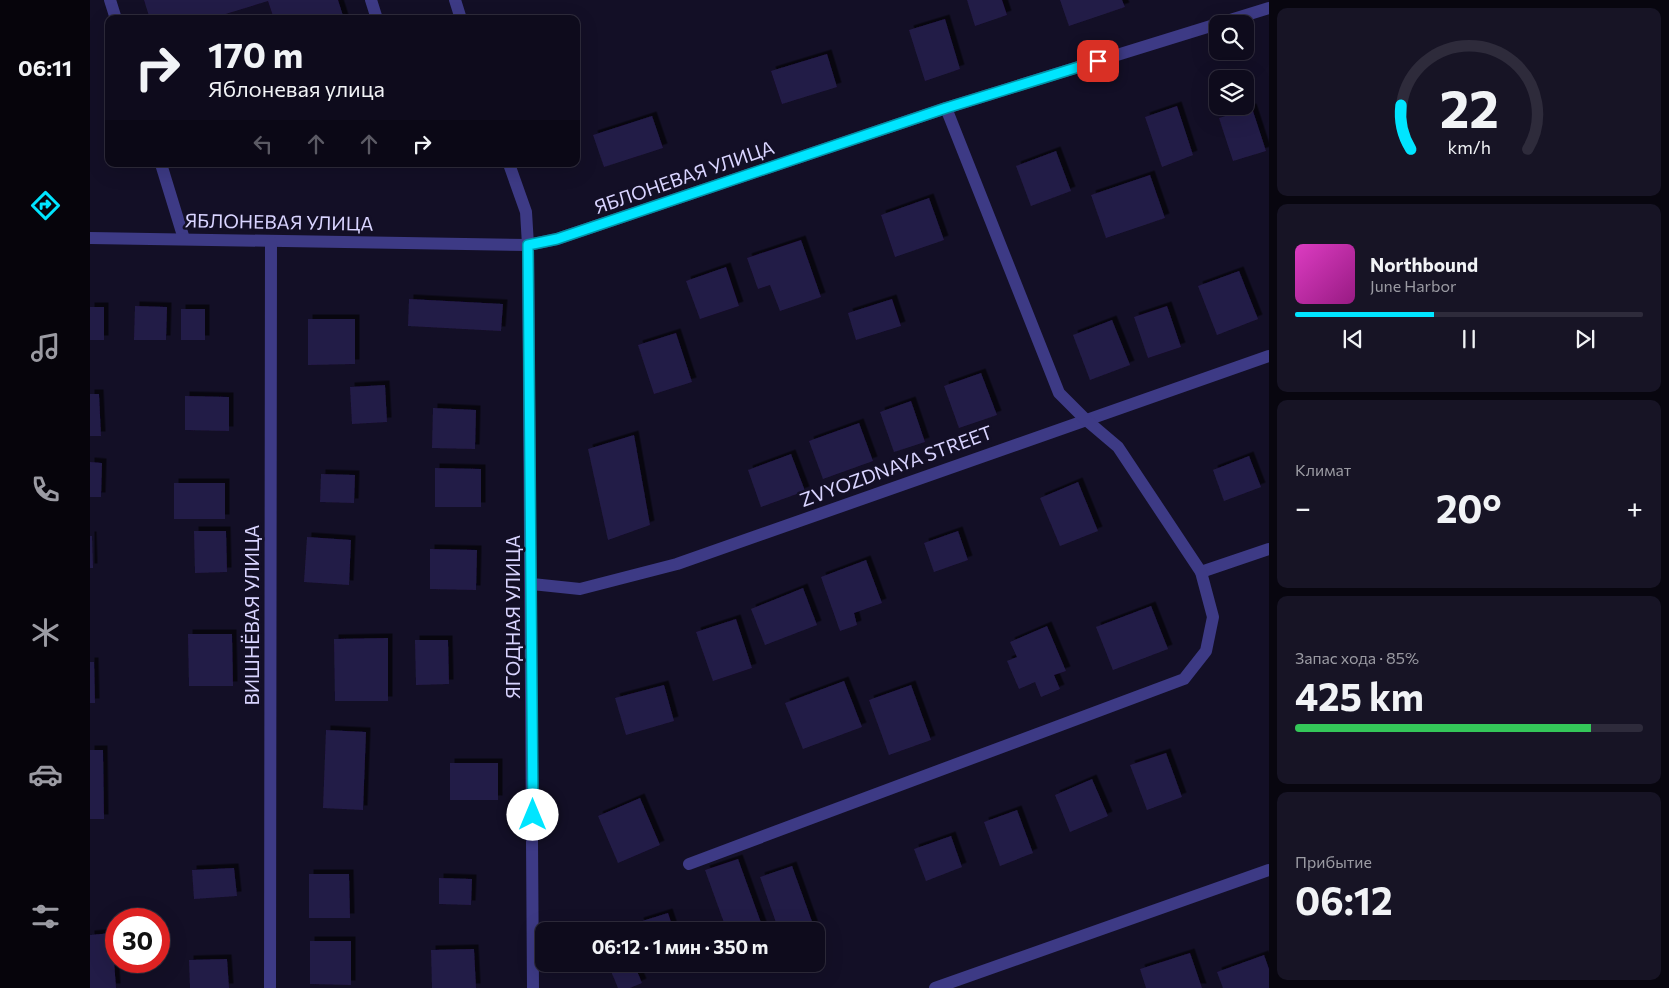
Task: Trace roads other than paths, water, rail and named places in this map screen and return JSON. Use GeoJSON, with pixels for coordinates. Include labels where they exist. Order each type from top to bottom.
{"type":"FeatureCollection","features":[{"type":"Feature","properties":{"kind":"street"},"geometry":{"type":"LineString","coordinates":[[110,0],[115,15]]}},
{"type":"Feature","properties":{"kind":"street"},"geometry":{"type":"LineString","coordinates":[[371,0],[376,15]]}},
{"type":"Feature","properties":{"kind":"street"},"geometry":{"type":"LineString","coordinates":[[455,0],[460,15]]}},
{"type":"Feature","properties":{"kind":"street","name":"ЯБЛОНЕВАЯ УЛИЦА"},"geometry":{"type":"LineString","coordinates":[[90,238],[528,245],[566,236],[946,108],[1269,8]]}},
{"type":"Feature","properties":{"kind":"street"},"geometry":{"type":"LineString","coordinates":[[689,864],[1184,679],[1206,652],[1213,617],[1202,572],[1118,447],[1085,419],[1059,393],[946,108]]}},
{"type":"Feature","properties":{"kind":"street"},"geometry":{"type":"LineString","coordinates":[[162,167],[184,239]]}},
{"type":"Feature","properties":{"kind":"street","name":"ЯГОДНАЯ УЛИЦА"},"geometry":{"type":"LineString","coordinates":[[510,167],[526,212],[528,245],[532,584],[533,988]]}},
{"type":"Feature","properties":{"kind":"street","name":"ВИШНЁВАЯ УЛИЦА"},"geometry":{"type":"LineString","coordinates":[[270,988],[272,242]]}},
{"type":"Feature","properties":{"kind":"street","name":"ZVYOZDNAYA STREET"},"geometry":{"type":"LineString","coordinates":[[532,584],[580,589],[677,564],[1085,419],[1269,356]]}},
{"type":"Feature","properties":{"kind":"street"},"geometry":{"type":"LineString","coordinates":[[1202,572],[1269,549]]}},
{"type":"Feature","properties":{"kind":"street"},"geometry":{"type":"LineString","coordinates":[[935,988],[1269,870]]}}]}
